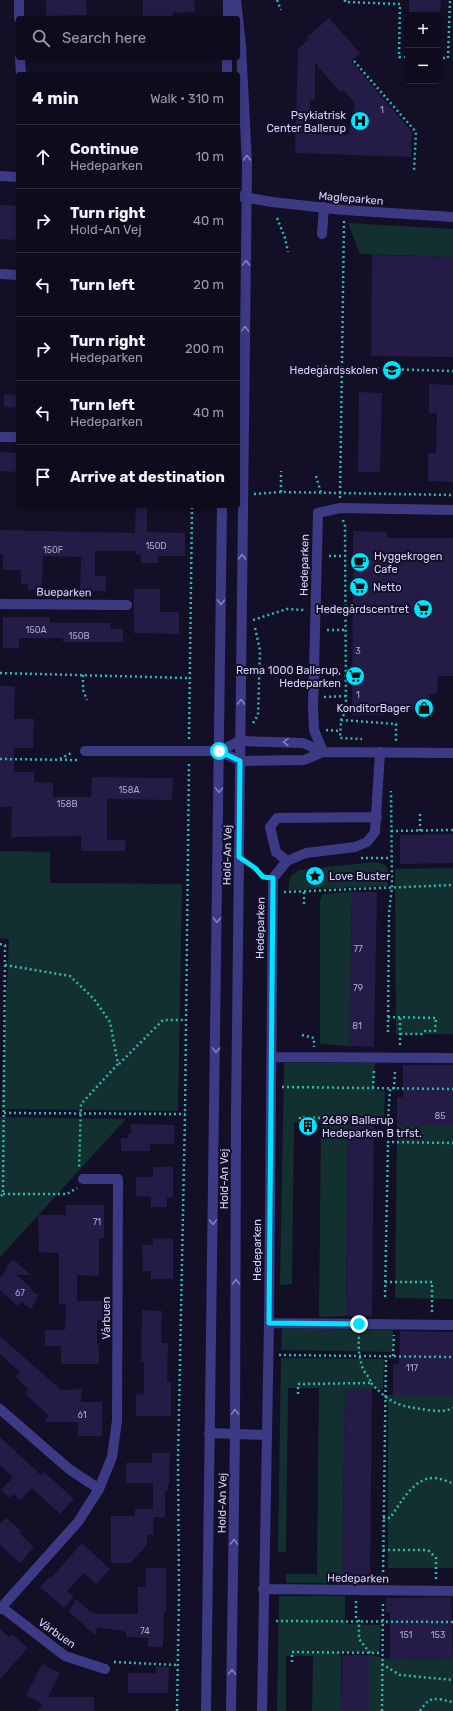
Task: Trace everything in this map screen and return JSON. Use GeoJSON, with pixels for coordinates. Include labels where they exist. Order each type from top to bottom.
{"type":"FeatureCollection","features":[{"type":"Feature","properties":{"kind":"street"},"geometry":{"type":"LineString","coordinates":[[19,0],[19,16]]}},
{"type":"Feature","properties":{"kind":"street"},"geometry":{"type":"LineString","coordinates":[[228,0],[228,16]]}},
{"type":"Feature","properties":{"kind":"street","name":"Hold-An Vej"},"geometry":{"type":"LineString","coordinates":[[236,0],[238,16]]}},
{"type":"Feature","properties":{"kind":"street","name":"Hold-An Vej"},"geometry":{"type":"LineString","coordinates":[[231,1711],[235,1434],[236,1115],[243,494],[242,196],[247,148],[240,37]]}},
{"type":"Feature","properties":{"kind":"street"},"geometry":{"type":"LineString","coordinates":[[20,60],[21,72]]}},
{"type":"Feature","properties":{"kind":"street"},"geometry":{"type":"LineString","coordinates":[[227,60],[227,72]]}},
{"type":"Feature","properties":{"kind":"street"},"geometry":{"type":"LineString","coordinates":[[0,176],[16,177]]}},
{"type":"Feature","properties":{"kind":"street","name":"Magleparken"},"geometry":{"type":"LineString","coordinates":[[242,196],[272,202],[344,210],[453,217]]}},
{"type":"Feature","properties":{"kind":"street"},"geometry":{"type":"LineString","coordinates":[[322,234],[324,207]]}},
{"type":"Feature","properties":{"kind":"street"},"geometry":{"type":"LineString","coordinates":[[0,274],[16,275]]}},
{"type":"Feature","properties":{"kind":"street"},"geometry":{"type":"LineString","coordinates":[[0,437],[16,437]]}},
{"type":"Feature","properties":{"kind":"street","name":"Hold-An Vej"},"geometry":{"type":"LineString","coordinates":[[206,1711],[222,508]]}},
{"type":"Feature","properties":{"kind":"street","name":"Hedeparken"},"geometry":{"type":"LineString","coordinates":[[323,752],[314,730],[313,709],[318,513],[340,508],[453,510]]}},
{"type":"Feature","properties":{"kind":"street","name":"Bueparken"},"geometry":{"type":"LineString","coordinates":[[0,604],[127,605]]}},
{"type":"Feature","properties":{"kind":"street"},"geometry":{"type":"LineString","coordinates":[[85,751],[219,751],[240,741],[303,743],[323,752]]}},
{"type":"Feature","properties":{"kind":"street"},"geometry":{"type":"LineString","coordinates":[[219,751],[240,761],[304,760],[323,752],[453,753]]}},
{"type":"Feature","properties":{"kind":"street"},"geometry":{"type":"LineString","coordinates":[[273,878],[287,861],[306,853],[338,850],[367,842],[375,832],[380,752]]}},
{"type":"Feature","properties":{"kind":"street"},"geometry":{"type":"LineString","coordinates":[[287,861],[276,852],[270,827],[277,818],[377,817]]}},
{"type":"Feature","properties":{"kind":"street","name":"Hedeparken"},"geometry":{"type":"LineString","coordinates":[[262,1711],[263,1589],[269,1323],[273,878]]}},
{"type":"Feature","properties":{"kind":"street"},"geometry":{"type":"LineString","coordinates":[[271,1056],[396,1056],[453,1058]]}},
{"type":"Feature","properties":{"kind":"street","name":"Vårbuen"},"geometry":{"type":"LineString","coordinates":[[83,1179],[118,1179],[117,1421],[112,1457],[99,1489],[78,1522],[0,1607],[65,1656],[105,1669]]}},
{"type":"Feature","properties":{"kind":"street"},"geometry":{"type":"LineString","coordinates":[[269,1323],[453,1325]]}},
{"type":"Feature","properties":{"kind":"street"},"geometry":{"type":"LineString","coordinates":[[0,1409],[69,1469],[99,1489]]}},
{"type":"Feature","properties":{"kind":"street"},"geometry":{"type":"LineString","coordinates":[[209,1433],[266,1435]]}},
{"type":"Feature","properties":{"kind":"street","name":"Hedeparken"},"geometry":{"type":"LineString","coordinates":[[263,1589],[453,1591]]}},
{"type":"Feature","properties":{"kind":"path"},"geometry":{"type":"LineString","coordinates":[[277,0],[281,10]]}},
{"type":"Feature","properties":{"kind":"path"},"geometry":{"type":"LineString","coordinates":[[345,0],[345,2],[400,4],[399,57],[405,57]]}},
{"type":"Feature","properties":{"kind":"path"},"geometry":{"type":"LineString","coordinates":[[441,58],[448,58],[450,0]]}},
{"type":"Feature","properties":{"kind":"path"},"geometry":{"type":"LineString","coordinates":[[354,61],[416,132],[414,171]]}},
{"type":"Feature","properties":{"kind":"path"},"geometry":{"type":"LineString","coordinates":[[344,210],[340,508],[345,526],[346,710],[341,720],[340,738],[368,739]]}},
{"type":"Feature","properties":{"kind":"path"},"geometry":{"type":"LineString","coordinates":[[277,218],[285,238],[288,252]]}},
{"type":"Feature","properties":{"kind":"path"},"geometry":{"type":"LineString","coordinates":[[317,367],[453,371]]}},
{"type":"Feature","properties":{"kind":"path"},"geometry":{"type":"LineString","coordinates":[[281,471],[281,492]]}},
{"type":"Feature","properties":{"kind":"path"},"geometry":{"type":"LineString","coordinates":[[316,476],[321,493]]}},
{"type":"Feature","properties":{"kind":"path"},"geometry":{"type":"LineString","coordinates":[[243,494],[281,492],[453,494]]}},
{"type":"Feature","properties":{"kind":"path"},"geometry":{"type":"LineString","coordinates":[[177,1711],[179,1595],[178,1459],[185,1114],[192,508]]}},
{"type":"Feature","properties":{"kind":"path"},"geometry":{"type":"LineString","coordinates":[[242,596],[253,620],[260,650],[258,715]]}},
{"type":"Feature","properties":{"kind":"path"},"geometry":{"type":"LineString","coordinates":[[253,620],[276,612]]}},
{"type":"Feature","properties":{"kind":"path"},"geometry":{"type":"LineString","coordinates":[[331,630],[345,630]]}},
{"type":"Feature","properties":{"kind":"path"},"geometry":{"type":"LineString","coordinates":[[0,673],[189,678]]}},
{"type":"Feature","properties":{"kind":"path"},"geometry":{"type":"LineString","coordinates":[[83,675],[83,690],[87,700]]}},
{"type":"Feature","properties":{"kind":"path"},"geometry":{"type":"LineString","coordinates":[[330,697],[345,696]]}},
{"type":"Feature","properties":{"kind":"path"},"geometry":{"type":"LineString","coordinates":[[341,720],[396,724],[396,739],[389,739]]}},
{"type":"Feature","properties":{"kind":"path"},"geometry":{"type":"LineString","coordinates":[[388,1032],[389,913],[392,886],[391,787]]}},
{"type":"Feature","properties":{"kind":"path"},"geometry":{"type":"LineString","coordinates":[[420,812],[420,831]]}},
{"type":"Feature","properties":{"kind":"path"},"geometry":{"type":"LineString","coordinates":[[391,831],[453,830]]}},
{"type":"Feature","properties":{"kind":"path"},"geometry":{"type":"LineString","coordinates":[[239,857],[255,868],[263,877],[273,878]]}},
{"type":"Feature","properties":{"kind":"path"},"geometry":{"type":"LineString","coordinates":[[359,858],[391,858]]}},
{"type":"Feature","properties":{"kind":"path"},"geometry":{"type":"LineString","coordinates":[[283,899],[284,885]]}},
{"type":"Feature","properties":{"kind":"path"},"geometry":{"type":"LineString","coordinates":[[273,892],[392,886],[453,885]]}},
{"type":"Feature","properties":{"kind":"path"},"geometry":{"type":"LineString","coordinates":[[304,891],[304,904]]}},
{"type":"Feature","properties":{"kind":"path"},"geometry":{"type":"LineString","coordinates":[[0,944],[5,945],[3,1194],[0,1197]]}},
{"type":"Feature","properties":{"kind":"path"},"geometry":{"type":"LineString","coordinates":[[5,965],[70,976],[94,999],[110,1022],[118,1064]]}},
{"type":"Feature","properties":{"kind":"path"},"geometry":{"type":"LineString","coordinates":[[388,1017],[436,1018],[435,1031],[425,1031],[422,1034],[400,1033],[400,1018]]}},
{"type":"Feature","properties":{"kind":"path"},"geometry":{"type":"LineString","coordinates":[[3,1194],[67,1194],[75,1190],[83,1179],[79,1170],[81,1104],[118,1064],[164,1020],[186,1020]]}},
{"type":"Feature","properties":{"kind":"path"},"geometry":{"type":"LineString","coordinates":[[302,1035],[314,1038],[314,1045]]}},
{"type":"Feature","properties":{"kind":"path"},"geometry":{"type":"LineString","coordinates":[[373,1088],[374,1056]]}},
{"type":"Feature","properties":{"kind":"path"},"geometry":{"type":"LineString","coordinates":[[394,1089],[396,1056]]}},
{"type":"Feature","properties":{"kind":"path"},"geometry":{"type":"LineString","coordinates":[[270,1087],[453,1089]]}},
{"type":"Feature","properties":{"kind":"path"},"geometry":{"type":"LineString","coordinates":[[385,1297],[388,1120],[390,1089]]}},
{"type":"Feature","properties":{"kind":"path"},"geometry":{"type":"LineString","coordinates":[[4,1113],[185,1114]]}},
{"type":"Feature","properties":{"kind":"path"},"geometry":{"type":"LineString","coordinates":[[300,1129],[300,1117],[388,1120]]}},
{"type":"Feature","properties":{"kind":"path"},"geometry":{"type":"LineString","coordinates":[[388,1142],[453,1143]]}},
{"type":"Feature","properties":{"kind":"path"},"geometry":{"type":"LineString","coordinates":[[385,1282],[432,1282],[432,1299]]}},
{"type":"Feature","properties":{"kind":"path"},"geometry":{"type":"LineString","coordinates":[[359,1324],[359,1356],[371,1383],[385,1398],[402,1406],[418,1410],[442,1412],[453,1408]]}},
{"type":"Feature","properties":{"kind":"path"},"geometry":{"type":"LineString","coordinates":[[393,1356],[394,1324]]}},
{"type":"Feature","properties":{"kind":"path"},"geometry":{"type":"LineString","coordinates":[[268,1354],[453,1357]]}},
{"type":"Feature","properties":{"kind":"path"},"geometry":{"type":"LineString","coordinates":[[383,1577],[386,1356]]}},
{"type":"Feature","properties":{"kind":"path"},"geometry":{"type":"LineString","coordinates":[[298,1394],[298,1384],[371,1383]]}},
{"type":"Feature","properties":{"kind":"path"},"geometry":{"type":"LineString","coordinates":[[384,1518],[390,1518],[412,1490],[426,1480],[433,1478],[453,1483]]}},
{"type":"Feature","properties":{"kind":"path"},"geometry":{"type":"LineString","coordinates":[[383,1550],[428,1550],[436,1558],[436,1569]]}},
{"type":"Feature","properties":{"kind":"path"},"geometry":{"type":"LineString","coordinates":[[355,1590],[356,1618],[359,1621],[359,1638],[371,1653]]}},
{"type":"Feature","properties":{"kind":"path"},"geometry":{"type":"LineString","coordinates":[[382,1711],[383,1590]]}},
{"type":"Feature","properties":{"kind":"path"},"geometry":{"type":"LineString","coordinates":[[274,1615],[274,1621],[453,1622]]}},
{"type":"Feature","properties":{"kind":"path"},"geometry":{"type":"LineString","coordinates":[[292,1662],[292,1652],[382,1654]]}},
{"type":"Feature","properties":{"kind":"path"},"geometry":{"type":"LineString","coordinates":[[105,1669],[112,1662],[177,1664]]}},
{"type":"Feature","properties":{"kind":"path"},"geometry":{"type":"LineString","coordinates":[[382,1664],[400,1675],[453,1680]]}},
{"type":"Feature","properties":{"kind":"path"},"geometry":{"type":"LineString","coordinates":[[420,1711],[427,1701],[432,1699],[453,1702]]}},
{"type":"Feature","properties":{"kind":"green space"},"geometry":{"type":"Polygon","coordinates":[[[348,223],[453,229],[453,257],[360,254],[348,223]]]}},
{"type":"Feature","properties":{"kind":"green space"},"geometry":{"type":"Polygon","coordinates":[[[0,851],[50,852],[50,883],[182,884],[178,1111],[1,1109],[9,939],[0,938],[0,851]]]}},
{"type":"Feature","properties":{"kind":"green space"},"geometry":{"type":"Polygon","coordinates":[[[374,862],[384,864],[388,869],[388,886],[288,890],[290,877],[299,870],[374,862]]]}},
{"type":"Feature","properties":{"kind":"green space"},"geometry":{"type":"Polygon","coordinates":[[[453,868],[453,1034],[396,1034],[395,869],[453,868]]]}},
{"type":"Feature","properties":{"kind":"green space"},"geometry":{"type":"Polygon","coordinates":[[[352,892],[349,1046],[320,1044],[320,901],[322,894],[352,892]]]}},
{"type":"Feature","properties":{"kind":"green space"},"geometry":{"type":"Polygon","coordinates":[[[284,1063],[375,1063],[374,1090],[385,1091],[384,1117],[346,1118],[348,1124],[346,1316],[319,1317],[321,1122],[294,1122],[292,1284],[280,1285],[284,1063]]]}},
{"type":"Feature","properties":{"kind":"green space"},"geometry":{"type":"Polygon","coordinates":[[[0,1117],[126,1119],[0,1257],[0,1117]]]}},
{"type":"Feature","properties":{"kind":"green space"},"geometry":{"type":"Polygon","coordinates":[[[397,1126],[453,1126],[453,1299],[395,1298],[397,1126]]]}},
{"type":"Feature","properties":{"kind":"green space"},"geometry":{"type":"Polygon","coordinates":[[[282,1328],[393,1330],[393,1352],[281,1350],[282,1328]]]}},
{"type":"Feature","properties":{"kind":"green space"},"geometry":{"type":"Polygon","coordinates":[[[281,1358],[384,1359],[383,1389],[345,1389],[342,1583],[286,1583],[286,1574],[317,1574],[319,1388],[288,1388],[286,1552],[278,1552],[281,1358]]]}},
{"type":"Feature","properties":{"kind":"green space"},"geometry":{"type":"Polygon","coordinates":[[[388,1395],[453,1395],[453,1568],[388,1568],[388,1395]]]}},
{"type":"Feature","properties":{"kind":"green space"},"geometry":{"type":"Polygon","coordinates":[[[279,1596],[345,1596],[345,1624],[381,1625],[379,1653],[341,1652],[341,1711],[312,1711],[313,1656],[286,1656],[286,1711],[277,1711],[279,1596]]]}},
{"type":"Feature","properties":{"kind":"green space"},"geometry":{"type":"Polygon","coordinates":[[[369,1655],[390,1659],[453,1660],[453,1711],[369,1711],[369,1655]]]}},
{"type":"Feature","properties":{"kind":"building"},"geometry":{"type":"Polygon","coordinates":[[[46,0],[86,0],[87,15],[46,16],[46,0]]]}},
{"type":"Feature","properties":{"kind":"building"},"geometry":{"type":"Polygon","coordinates":[[[143,0],[194,0],[195,12],[173,13],[173,16],[143,16],[143,0]]]}},
{"type":"Feature","properties":{"kind":"building"},"geometry":{"type":"Polygon","coordinates":[[[409,0],[441,0],[440,12],[409,12],[409,0]]]}},
{"type":"Feature","properties":{"kind":"building"},"geometry":{"type":"Polygon","coordinates":[[[329,18],[360,53],[351,61],[412,132],[411,157],[295,153],[298,49],[308,40],[307,37],[329,18]],[[315,63],[315,100],[310,100],[309,134],[348,135],[355,104],[343,90],[340,92],[315,63]]]}},
{"type":"Feature","properties":{"kind":"building"},"geometry":{"type":"Polygon","coordinates":[[[0,205],[16,206],[16,240],[0,239],[0,205]]]}},
{"type":"Feature","properties":{"kind":"building","name":"Hedegårdsskolen"},"geometry":{"type":"Polygon","coordinates":[[[372,255],[453,257],[453,357],[371,356],[372,255]]]}},
{"type":"Feature","properties":{"kind":"building"},"geometry":{"type":"Polygon","coordinates":[[[429,384],[453,385],[453,482],[428,481],[428,453],[436,453],[437,413],[429,413],[429,384]]]}},
{"type":"Feature","properties":{"kind":"building"},"geometry":{"type":"Polygon","coordinates":[[[359,392],[382,393],[380,472],[358,472],[359,392]]]}},
{"type":"Feature","properties":{"kind":"building"},"geometry":{"type":"Polygon","coordinates":[[[4,394],[16,395],[16,408],[4,407],[4,394]]]}},
{"type":"Feature","properties":{"kind":"building"},"geometry":{"type":"Polygon","coordinates":[[[0,452],[16,453],[16,472],[0,471],[0,452]]]}},
{"type":"Feature","properties":{"kind":"building"},"geometry":{"type":"Polygon","coordinates":[[[136,508],[147,508],[147,532],[185,533],[185,556],[158,556],[158,563],[141,563],[141,555],[136,555],[136,551],[95,551],[95,576],[106,576],[106,591],[80,591],[81,557],[43,556],[42,590],[28,590],[28,584],[21,584],[21,570],[3,570],[3,554],[0,554],[0,530],[135,533],[136,508]]]}},
{"type":"Feature","properties":{"kind":"building"},"geometry":{"type":"Polygon","coordinates":[[[353,531],[387,532],[387,538],[453,538],[453,676],[438,676],[437,694],[429,694],[429,710],[385,709],[385,715],[352,715],[353,531]]]}},
{"type":"Feature","properties":{"kind":"building"},"geometry":{"type":"Polygon","coordinates":[[[134,589],[160,589],[160,612],[179,612],[179,634],[134,633],[134,589]]]}},
{"type":"Feature","properties":{"kind":"building"},"geometry":{"type":"Polygon","coordinates":[[[3,617],[50,617],[50,623],[110,623],[110,629],[123,629],[123,642],[63,642],[63,638],[19,638],[19,648],[3,648],[3,617]]]}},
{"type":"Feature","properties":{"kind":"building"},"geometry":{"type":"Polygon","coordinates":[[[0,686],[15,686],[14,719],[34,719],[33,748],[14,748],[14,772],[34,772],[34,782],[53,783],[53,797],[91,797],[92,777],[173,778],[172,800],[107,799],[107,840],[126,840],[125,851],[81,851],[81,836],[11,837],[12,807],[0,807],[0,686]]]}},
{"type":"Feature","properties":{"kind":"building"},"geometry":{"type":"Polygon","coordinates":[[[453,834],[453,863],[400,864],[400,835],[453,834]]]}},
{"type":"Feature","properties":{"kind":"building"},"geometry":{"type":"Polygon","coordinates":[[[352,892],[377,892],[374,1047],[349,1046],[352,892]]]}},
{"type":"Feature","properties":{"kind":"building"},"geometry":{"type":"Polygon","coordinates":[[[403,1065],[453,1065],[453,1126],[397,1126],[397,1097],[403,1097],[403,1065]]]}},
{"type":"Feature","properties":{"kind":"building"},"geometry":{"type":"Polygon","coordinates":[[[131,1124],[175,1125],[174,1144],[150,1144],[150,1151],[121,1151],[121,1138],[128,1138],[128,1134],[131,1134],[131,1124]]]}},
{"type":"Feature","properties":{"kind":"building"},"geometry":{"type":"Polygon","coordinates":[[[348,1124],[374,1124],[372,1316],[346,1316],[348,1124]]]}},
{"type":"Feature","properties":{"kind":"building"},"geometry":{"type":"Polygon","coordinates":[[[153,1167],[173,1167],[173,1197],[167,1197],[167,1207],[151,1207],[151,1197],[136,1196],[136,1177],[153,1177],[153,1167]]]}},
{"type":"Feature","properties":{"kind":"building"},"geometry":{"type":"Polygon","coordinates":[[[66,1205],[104,1205],[104,1238],[99,1238],[99,1276],[77,1275],[77,1301],[103,1301],[103,1320],[97,1320],[99,1364],[61,1364],[61,1346],[45,1346],[45,1330],[65,1330],[66,1304],[59,1304],[59,1253],[39,1252],[38,1215],[66,1215],[66,1205]]]}},
{"type":"Feature","properties":{"kind":"building"},"geometry":{"type":"Polygon","coordinates":[[[153,1238],[173,1239],[173,1279],[151,1279],[151,1271],[143,1271],[142,1245],[153,1245],[153,1238]]]}},
{"type":"Feature","properties":{"kind":"building"},"geometry":{"type":"Polygon","coordinates":[[[13,1259],[31,1275],[17,1275],[32,1289],[31,1291],[39,1295],[31,1309],[21,1302],[17,1306],[0,1290],[0,1277],[7,1269],[5,1268],[13,1259]]]}},
{"type":"Feature","properties":{"kind":"building"},"geometry":{"type":"Polygon","coordinates":[[[142,1310],[162,1311],[161,1343],[168,1343],[167,1381],[171,1382],[171,1416],[136,1416],[136,1394],[144,1395],[144,1362],[141,1362],[142,1310]]]}},
{"type":"Feature","properties":{"kind":"building"},"geometry":{"type":"Polygon","coordinates":[[[400,1331],[453,1332],[453,1395],[393,1395],[393,1364],[399,1364],[400,1331]]]}},
{"type":"Feature","properties":{"kind":"building"},"geometry":{"type":"Polygon","coordinates":[[[0,1336],[61,1390],[82,1389],[81,1402],[102,1402],[102,1436],[78,1436],[78,1422],[44,1422],[49,1416],[25,1394],[29,1390],[16,1377],[20,1372],[0,1354],[0,1336]]]}},
{"type":"Feature","properties":{"kind":"building"},"geometry":{"type":"Polygon","coordinates":[[[345,1389],[372,1389],[370,1584],[342,1583],[345,1389]]]}},
{"type":"Feature","properties":{"kind":"building"},"geometry":{"type":"Polygon","coordinates":[[[0,1437],[41,1475],[44,1472],[74,1499],[60,1514],[32,1488],[20,1500],[13,1494],[10,1498],[1,1490],[13,1477],[0,1465],[0,1437]]]}},
{"type":"Feature","properties":{"kind":"building"},"geometry":{"type":"Polygon","coordinates":[[[152,1453],[170,1453],[169,1484],[168,1491],[165,1491],[165,1517],[154,1517],[153,1535],[147,1535],[147,1545],[130,1563],[111,1563],[111,1516],[135,1516],[135,1509],[153,1509],[153,1483],[126,1483],[126,1463],[152,1463],[152,1453]]]}},
{"type":"Feature","properties":{"kind":"building"},"geometry":{"type":"Polygon","coordinates":[[[6,1518],[21,1531],[20,1534],[34,1547],[20,1563],[0,1545],[0,1524],[6,1518]]]}},
{"type":"Feature","properties":{"kind":"building"},"geometry":{"type":"Polygon","coordinates":[[[82,1543],[110,1569],[96,1584],[84,1573],[67,1591],[74,1597],[64,1608],[40,1587],[50,1576],[52,1577],[82,1543]]]}},
{"type":"Feature","properties":{"kind":"building"},"geometry":{"type":"Polygon","coordinates":[[[146,1568],[166,1568],[166,1611],[164,1611],[163,1647],[148,1647],[148,1638],[126,1637],[126,1632],[97,1627],[96,1636],[69,1612],[76,1599],[91,1612],[99,1614],[138,1614],[138,1587],[146,1587],[146,1568]]]}},
{"type":"Feature","properties":{"kind":"building"},"geometry":{"type":"Polygon","coordinates":[[[451,1597],[453,1660],[390,1659],[390,1612],[386,1613],[386,1598],[451,1597]]]}},
{"type":"Feature","properties":{"kind":"building"},"geometry":{"type":"Polygon","coordinates":[[[0,1629],[9,1637],[12,1634],[28,1648],[0,1679],[0,1629]]]}},
{"type":"Feature","properties":{"kind":"building"},"geometry":{"type":"Polygon","coordinates":[[[342,1655],[369,1655],[369,1711],[341,1711],[342,1655]]]}},
{"type":"Feature","properties":{"kind":"building"},"geometry":{"type":"Polygon","coordinates":[[[42,1664],[60,1673],[48,1697],[94,1697],[94,1711],[38,1711],[42,1704],[26,1695],[42,1664]]]}},
{"type":"Feature","properties":{"kind":"building"},"geometry":{"type":"Polygon","coordinates":[[[156,1667],[169,1667],[168,1693],[128,1693],[128,1673],[156,1673],[156,1667]]]}},
{"type":"Feature","properties":{"kind":"place","name":"Psykiatrisk Center Ballerup"},"geometry":{"type":"Point","coordinates":[360,121]}},
{"type":"Feature","properties":{"kind":"place","name":"Hedegårdsskolen"},"geometry":{"type":"Point","coordinates":[392,370]}},
{"type":"Feature","properties":{"kind":"place","name":"Hyggekrogen Cafe"},"geometry":{"type":"Point","coordinates":[360,562]}},
{"type":"Feature","properties":{"kind":"place","name":"Netto"},"geometry":{"type":"Point","coordinates":[359,587]}},
{"type":"Feature","properties":{"kind":"place","name":"Hedegårdscentret"},"geometry":{"type":"Point","coordinates":[423,609]}},
{"type":"Feature","properties":{"kind":"place","name":"Rema 1000 Ballerup, Hedeparken"},"geometry":{"type":"Point","coordinates":[355,676]}},
{"type":"Feature","properties":{"kind":"place","name":"KonditorBager"},"geometry":{"type":"Point","coordinates":[424,708]}},
{"type":"Feature","properties":{"kind":"place","name":"Love Buster"},"geometry":{"type":"Point","coordinates":[315,876]}},
{"type":"Feature","properties":{"kind":"place","name":"2689 Ballerup Hedeparken B trfst."},"geometry":{"type":"Point","coordinates":[308,1126]}},
{"type":"Feature","properties":{"kind":"route"},"geometry":{"type":"LineString","coordinates":[[219,751],[240,761],[239,857],[255,868],[263,877],[273,878],[269,1323],[359,1324]]}}]}
